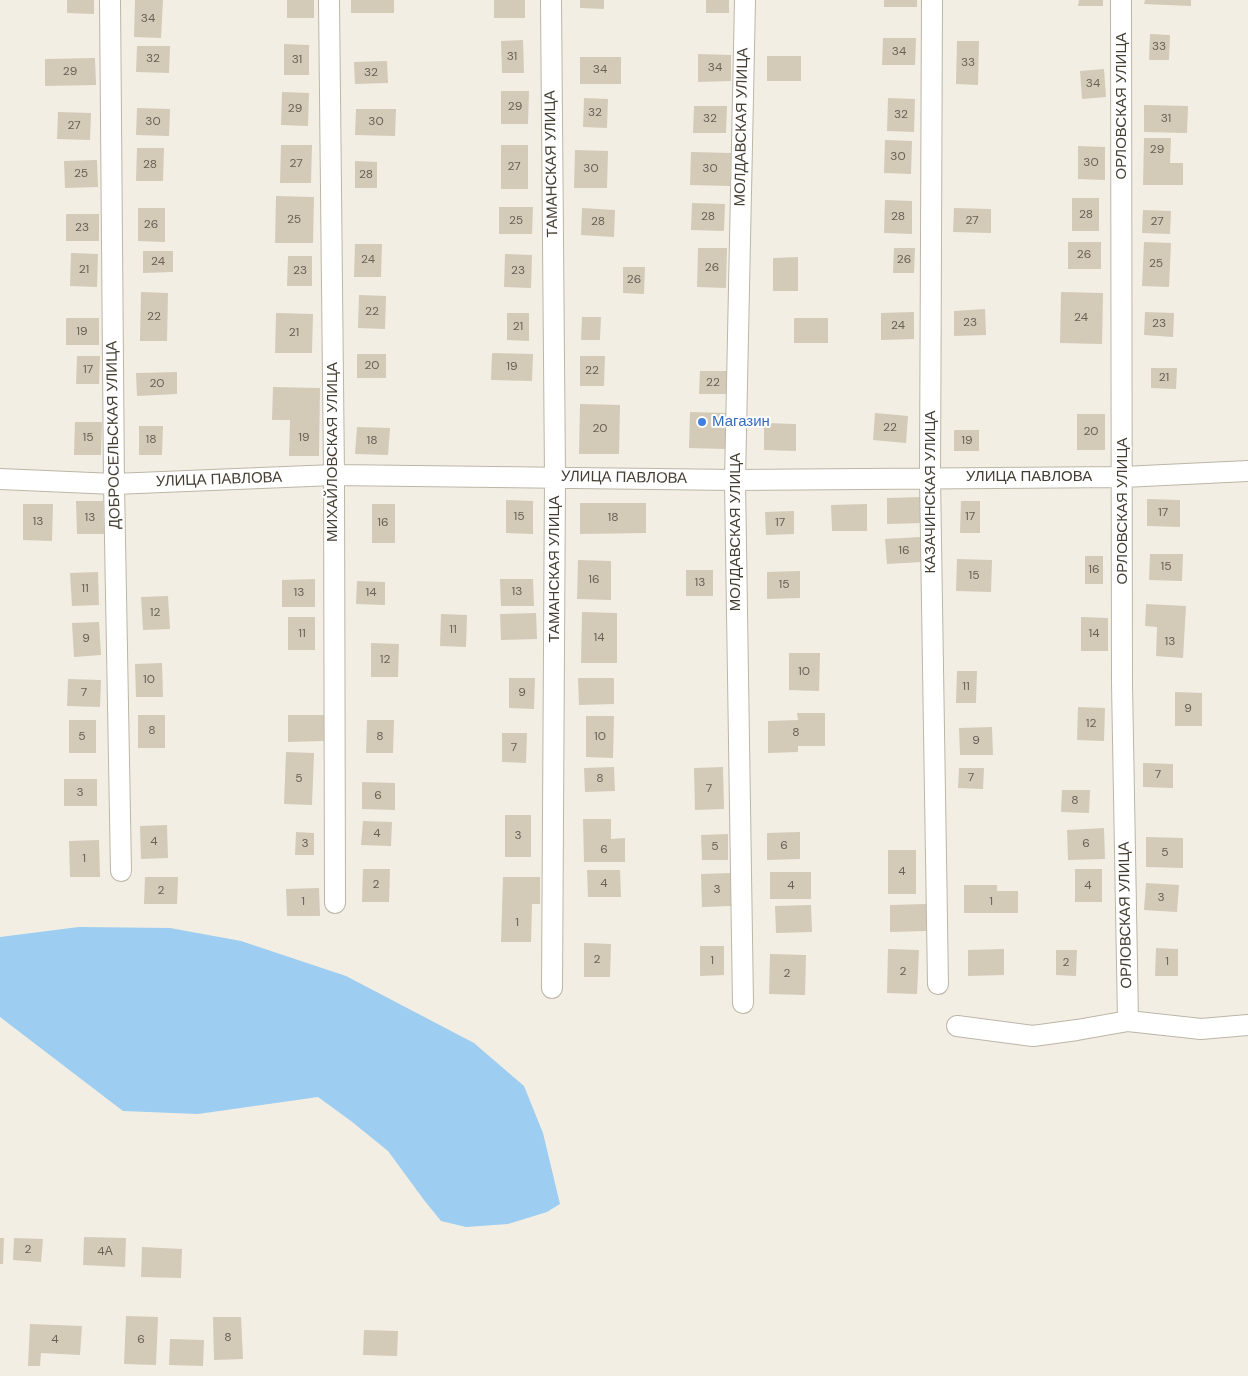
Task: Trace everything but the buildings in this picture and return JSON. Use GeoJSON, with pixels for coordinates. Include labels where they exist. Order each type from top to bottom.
{"type":"FeatureCollection","features":[{"type":"Feature","properties":{"kind":"street","name":"ДОБРОСЕЛЬСКАЯ УЛИЦА"},"geometry":{"type":"LineString","coordinates":[[110,0],[114,484],[121,871]]}},
{"type":"Feature","properties":{"kind":"street","name":"МИХАЙЛОВСКАЯ УЛИЦА"},"geometry":{"type":"LineString","coordinates":[[329,0],[334,475],[335,904]]}},
{"type":"Feature","properties":{"kind":"street","name":"ТАМАНСКАЯ УЛИЦА"},"geometry":{"type":"LineString","coordinates":[[551,0],[555,477],[552,988]]}},
{"type":"Feature","properties":{"kind":"street","name":"МОЛДАВСКАЯ УЛИЦА"},"geometry":{"type":"LineString","coordinates":[[743,1003],[735,480],[745,0]]}},
{"type":"Feature","properties":{"kind":"street","name":"КАЗАЧИНСКАЯ УЛИЦА"},"geometry":{"type":"LineString","coordinates":[[932,0],[930,477],[938,984]]}},
{"type":"Feature","properties":{"kind":"street","name":"ОРЛОВСКАЯ УЛИЦА"},"geometry":{"type":"LineString","coordinates":[[1121,0],[1122,683],[1128,1021]]}},
{"type":"Feature","properties":{"kind":"street","name":"УЛИЦА ПАВЛОВА"},"geometry":{"type":"LineString","coordinates":[[0,479],[114,484],[334,475],[735,480],[1123,477],[1248,472]]}},
{"type":"Feature","properties":{"kind":"street"},"geometry":{"type":"LineString","coordinates":[[957,1026],[1033,1036],[1128,1021],[1201,1029],[1248,1025]]}},
{"type":"Feature","properties":{"kind":"water"},"geometry":{"type":"Polygon","coordinates":[[[79,927],[170,928],[241,941],[346,976],[474,1043],[524,1086],[543,1133],[560,1204],[547,1212],[508,1224],[466,1227],[441,1221],[388,1151],[318,1097],[198,1114],[123,1111],[0,1017],[0,937],[79,927]]]}},
{"type":"Feature","properties":{"kind":"place","name":"Магазин"},"geometry":{"type":"Point","coordinates":[702,422]}}]}
